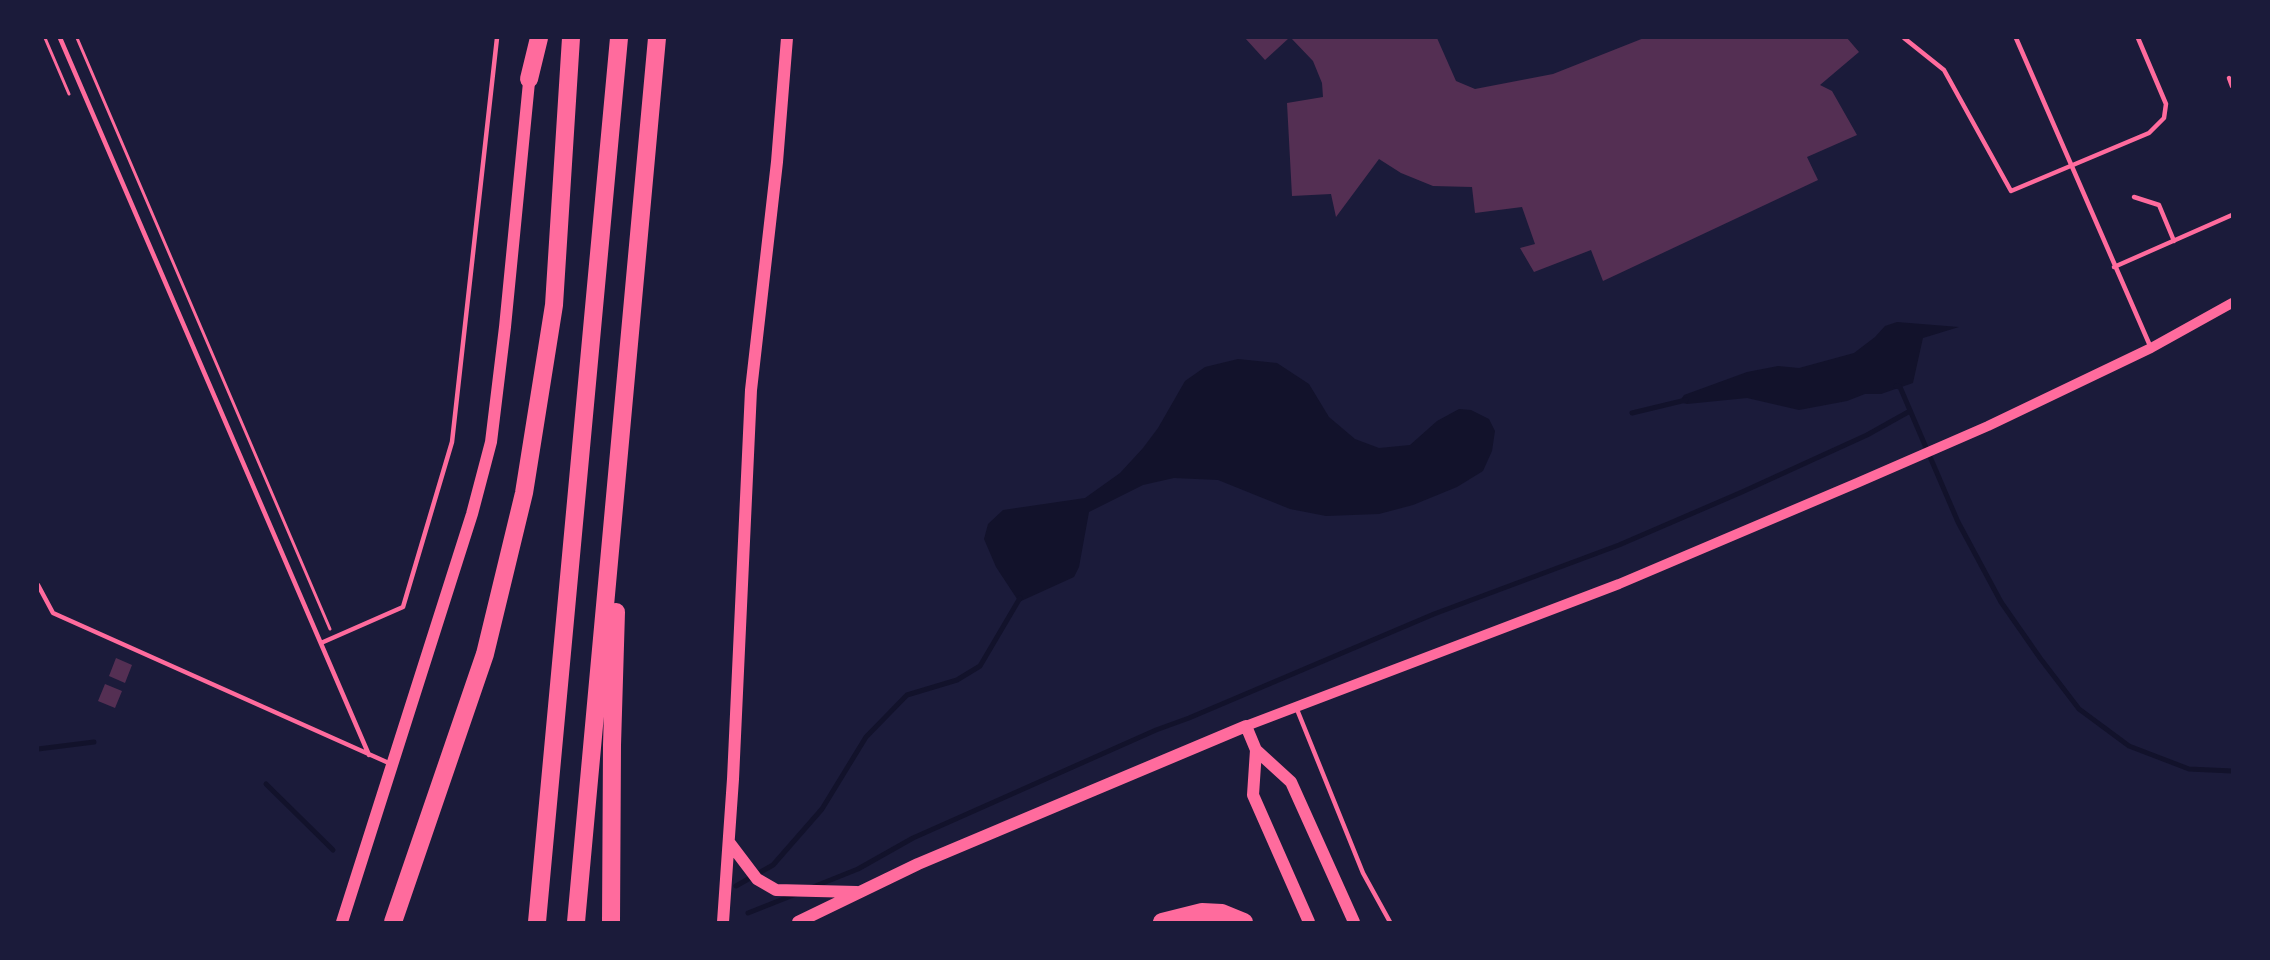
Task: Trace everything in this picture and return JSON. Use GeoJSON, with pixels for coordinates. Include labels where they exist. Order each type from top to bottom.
{"type":"FeatureCollection","features":[{"type":"Feature","properties":{"kind":"highway"},"geometry":{"type":"LineString","coordinates":[[529,79],[539,38]]}},
{"type":"Feature","properties":{"kind":"highway"},"geometry":{"type":"LineString","coordinates":[[393,922],[485,654],[524,493],[554,305],[571,38]]}},
{"type":"Feature","properties":{"kind":"highway"},"geometry":{"type":"LineString","coordinates":[[537,922],[619,38]]}},
{"type":"Feature","properties":{"kind":"highway"},"geometry":{"type":"LineString","coordinates":[[576,922],[657,38]]}},
{"type":"Feature","properties":{"kind":"highway"},"geometry":{"type":"LineString","coordinates":[[567,508],[581,438]]}},
{"type":"Feature","properties":{"kind":"highway"},"geometry":{"type":"LineString","coordinates":[[611,922],[612,746],[620,444]]}},
{"type":"Feature","properties":{"kind":"highway"},"geometry":{"type":"LineString","coordinates":[[1162,922],[1202,912],[1222,913],[1244,922]]}},
{"type":"Feature","properties":{"kind":"main road"},"geometry":{"type":"LineString","coordinates":[[342,922],[472,514],[491,442],[505,327],[533,38]]}},
{"type":"Feature","properties":{"kind":"main road"},"geometry":{"type":"LineString","coordinates":[[723,922],[751,390],[777,162],[787,38]]}},
{"type":"Feature","properties":{"kind":"main road"},"geometry":{"type":"LineString","coordinates":[[798,922],[918,864],[1246,726],[1256,750],[1291,782],[1354,922]]}},
{"type":"Feature","properties":{"kind":"main road"},"geometry":{"type":"LineString","coordinates":[[1256,750],[1253,795],[1309,922]]}},
{"type":"Feature","properties":{"kind":"main road"},"geometry":{"type":"LineString","coordinates":[[729,842],[757,879],[776,890],[858,892]]}},
{"type":"Feature","properties":{"kind":"street"},"geometry":{"type":"LineString","coordinates":[[1246,726],[1619,584],[1857,483],[1988,426],[2151,348],[2232,303]]}},
{"type":"Feature","properties":{"kind":"lane"},"geometry":{"type":"LineString","coordinates":[[60,38],[369,755]]}},
{"type":"Feature","properties":{"kind":"lane"},"geometry":{"type":"LineString","coordinates":[[321,643],[404,607],[452,442],[496,38]]}},
{"type":"Feature","properties":{"kind":"lane"},"geometry":{"type":"LineString","coordinates":[[1904,38],[1944,70],[2011,191],[2149,133],[2164,118],[2166,104],[2138,38]]}},
{"type":"Feature","properties":{"kind":"lane"},"geometry":{"type":"LineString","coordinates":[[2016,38],[2151,348]]}},
{"type":"Feature","properties":{"kind":"lane"},"geometry":{"type":"LineString","coordinates":[[2229,78],[2232,86]]}},
{"type":"Feature","properties":{"kind":"lane"},"geometry":{"type":"LineString","coordinates":[[2134,197],[2159,205],[2175,241]]}},
{"type":"Feature","properties":{"kind":"lane"},"geometry":{"type":"LineString","coordinates":[[2114,267],[2232,215]]}},
{"type":"Feature","properties":{"kind":"lane"},"geometry":{"type":"LineString","coordinates":[[38,585],[53,613],[392,764]]}},
{"type":"Feature","properties":{"kind":"lane"},"geometry":{"type":"LineString","coordinates":[[1296,707],[1363,873],[1390,922]]}},
{"type":"Feature","properties":{"kind":"path"},"geometry":{"type":"LineString","coordinates":[[77,38],[334,637]]}},
{"type":"Feature","properties":{"kind":"shaded area"},"geometry":{"type":"Polygon","coordinates":[[[1897,322],[1959,327],[1923,338],[1913,383],[1881,394],[1865,394],[1847,401],[1799,410],[1747,398],[1687,404],[1679,402],[1684,395],[1747,372],[1778,366],[1799,368],[1854,353],[1885,326],[1897,322]]]}},
{"type":"Feature","properties":{"kind":"shaded area"},"geometry":{"type":"Polygon","coordinates":[[[1238,359],[1277,363],[1309,384],[1329,417],[1355,439],[1379,448],[1410,445],[1437,421],[1459,409],[1471,410],[1489,419],[1495,431],[1492,451],[1483,471],[1457,487],[1413,505],[1379,514],[1326,516],[1290,509],[1218,480],[1174,478],[1143,485],[1089,512],[1079,567],[1074,577],[1019,602],[996,567],[984,539],[988,524],[1003,510],[1085,498],[1120,473],[1143,448],[1158,428],[1185,381],[1205,367],[1238,359]]]}},
{"type":"Feature","properties":{"kind":"building"},"geometry":{"type":"Polygon","coordinates":[[[1245,38],[1289,38],[1265,60],[1245,38]]]}},
{"type":"Feature","properties":{"kind":"building"},"geometry":{"type":"Polygon","coordinates":[[[1291,38],[1437,38],[1456,81],[1475,89],[1553,74],[1644,38],[1847,38],[1859,52],[1820,85],[1832,91],[1857,135],[1807,157],[1818,180],[1603,281],[1591,250],[1534,272],[1520,248],[1535,244],[1522,207],[1475,213],[1472,187],[1433,186],[1401,173],[1379,159],[1336,217],[1331,194],[1292,196],[1287,103],[1323,97],[1322,83],[1313,61],[1291,38]]]}},
{"type":"Feature","properties":{"kind":"building"},"geometry":{"type":"Polygon","coordinates":[[[116,658],[132,665],[125,683],[109,676],[116,658]]]}},
{"type":"Feature","properties":{"kind":"building"},"geometry":{"type":"Polygon","coordinates":[[[105,684],[122,691],[115,708],[98,701],[105,684]]]}},
{"type":"Feature","properties":{"kind":"waterway"},"geometry":{"type":"LineString","coordinates":[[1896,386],[1900,387],[1958,522],[2001,602],[2079,709],[2129,746],[2189,769],[2232,771]]}},
{"type":"Feature","properties":{"kind":"waterway"},"geometry":{"type":"LineString","coordinates":[[1632,413],[1686,400]]}},
{"type":"Feature","properties":{"kind":"waterway"},"geometry":{"type":"LineString","coordinates":[[813,887],[858,869],[913,838],[1156,730],[1434,614],[1619,545],[1867,435],[1910,411]]}},
{"type":"Feature","properties":{"kind":"waterway"},"geometry":{"type":"LineString","coordinates":[[736,886],[773,865],[822,809],[866,737],[907,695],[957,680],[980,666],[1020,598]]}},
{"type":"Feature","properties":{"kind":"waterway"},"geometry":{"type":"LineString","coordinates":[[38,749],[94,742]]}},
{"type":"Feature","properties":{"kind":"waterway"},"geometry":{"type":"LineString","coordinates":[[266,784],[333,850]]}},
{"type":"Feature","properties":{"kind":"waterway"},"geometry":{"type":"LineString","coordinates":[[748,913],[796,894]]}}]}
